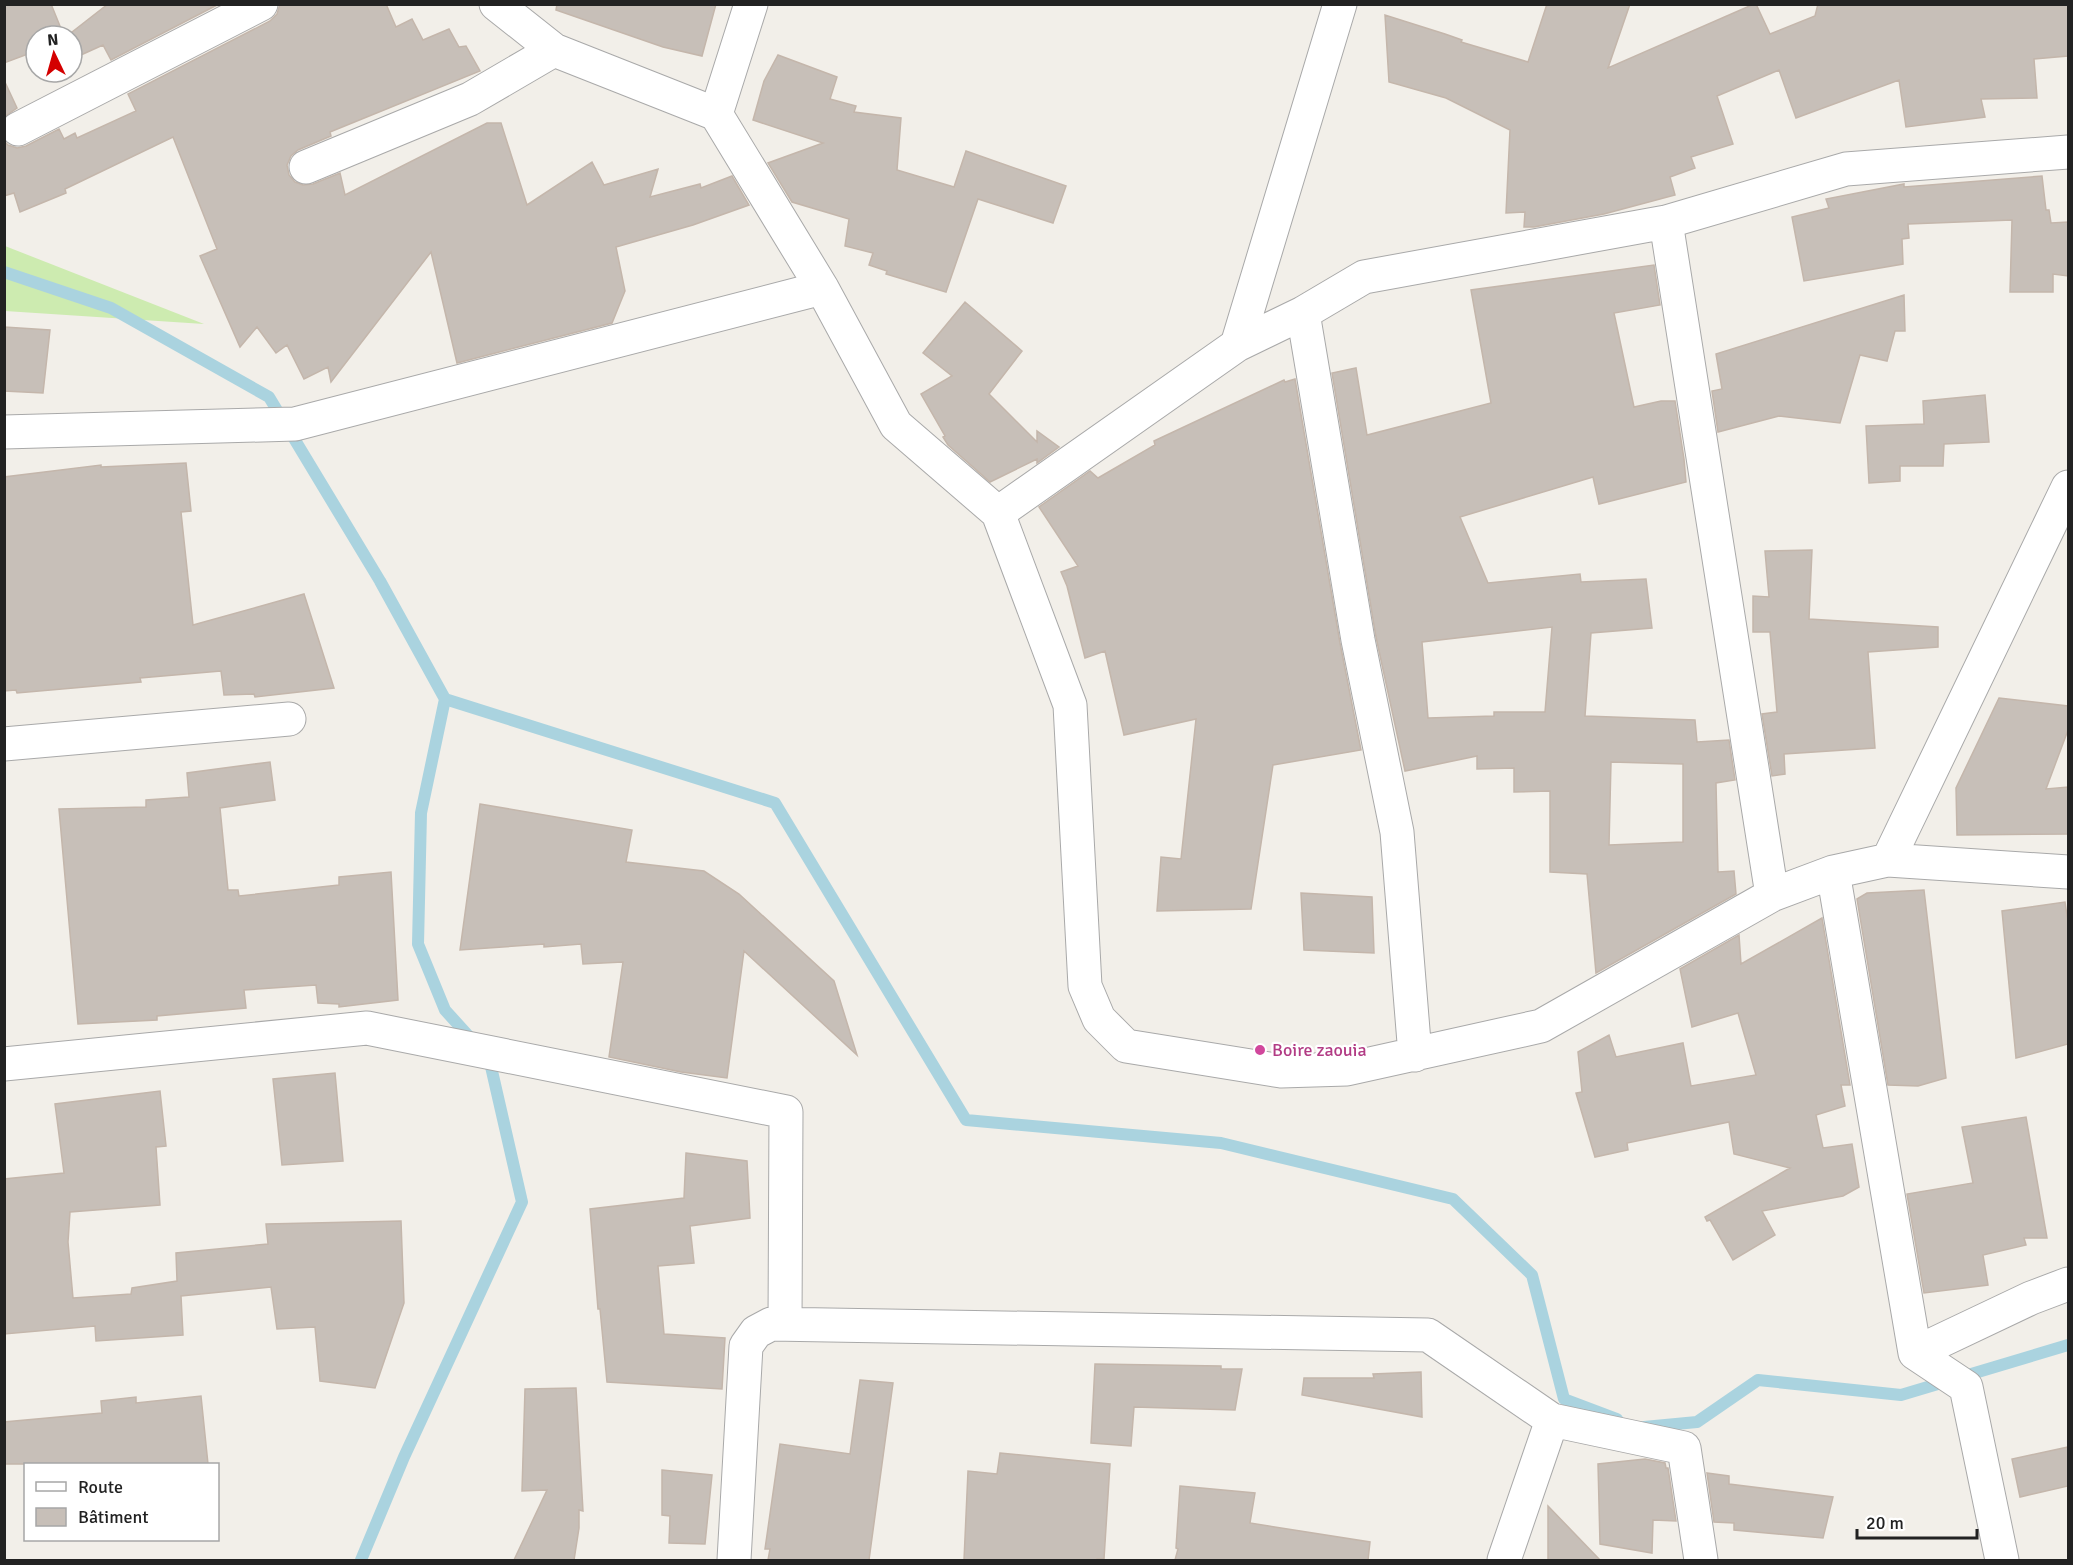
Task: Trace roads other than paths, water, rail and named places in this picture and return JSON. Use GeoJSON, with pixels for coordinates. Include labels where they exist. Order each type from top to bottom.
{"type":"FeatureCollection","features":[{"type":"Feature","properties":{"kind":"street"},"geometry":{"type":"LineString","coordinates":[[18,129],[261,4]]}},
{"type":"Feature","properties":{"kind":"street"},"geometry":{"type":"LineString","coordinates":[[496,4],[554,50],[716,114],[822,288],[896,425],[998,513],[1070,705],[1085,986],[1098,1019],[1126,1046],[1281,1071],[1347,1069],[1541,1026],[1772,895],[1833,872],[1888,860],[2068,872]]}},
{"type":"Feature","properties":{"kind":"street"},"geometry":{"type":"LineString","coordinates":[[716,114],[751,4]]}},
{"type":"Feature","properties":{"kind":"street"},"geometry":{"type":"LineString","coordinates":[[1237,345],[1340,4]]}},
{"type":"Feature","properties":{"kind":"street"},"geometry":{"type":"LineString","coordinates":[[306,167],[470,99],[554,50]]}},
{"type":"Feature","properties":{"kind":"street"},"geometry":{"type":"LineString","coordinates":[[998,513],[1237,345],[1303,313],[1365,278],[1666,222],[1846,169],[2068,152]]}},
{"type":"Feature","properties":{"kind":"street"},"geometry":{"type":"LineString","coordinates":[[1666,222],[1772,895]]}},
{"type":"Feature","properties":{"kind":"street"},"geometry":{"type":"LineString","coordinates":[[4,432],[295,424],[822,288]]}},
{"type":"Feature","properties":{"kind":"street"},"geometry":{"type":"LineString","coordinates":[[1303,313],[1358,640],[1397,832],[1415,1055]]}},
{"type":"Feature","properties":{"kind":"street"},"geometry":{"type":"LineString","coordinates":[[1888,860],[2059,524],[2068,487]]}},
{"type":"Feature","properties":{"kind":"street"},"geometry":{"type":"LineString","coordinates":[[4,744],[289,719]]}},
{"type":"Feature","properties":{"kind":"street"},"geometry":{"type":"LineString","coordinates":[[1833,872],[1915,1353],[1966,1387],[2002,1560]]}},
{"type":"Feature","properties":{"kind":"street"},"geometry":{"type":"LineString","coordinates":[[4,1064],[367,1028],[786,1112],[785,1324]]}},
{"type":"Feature","properties":{"kind":"street"},"geometry":{"type":"LineString","coordinates":[[1915,1353],[2031,1298],[2068,1284]]}},
{"type":"Feature","properties":{"kind":"street"},"geometry":{"type":"LineString","coordinates":[[735,1560],[747,1346],[756,1332],[771,1324],[1428,1335],[1552,1420],[1684,1448],[1701,1560]]}},
{"type":"Feature","properties":{"kind":"street"},"geometry":{"type":"LineString","coordinates":[[1504,1560],[1552,1420]]}},
{"type":"Feature","properties":{"kind":"waterway"},"geometry":{"type":"LineString","coordinates":[[4,272],[111,308],[269,397],[380,581],[445,699],[775,803],[966,1120],[1221,1143],[1453,1199],[1532,1275],[1564,1399],[1617,1419]]}},
{"type":"Feature","properties":{"kind":"waterway"},"geometry":{"type":"LineString","coordinates":[[445,699],[421,813],[418,944],[445,1010],[474,1042]]}},
{"type":"Feature","properties":{"kind":"waterway"},"geometry":{"type":"LineString","coordinates":[[361,1560],[404,1457],[522,1202],[489,1058],[486,1055]]}},
{"type":"Feature","properties":{"kind":"waterway"},"geometry":{"type":"LineString","coordinates":[[1644,1427],[1697,1422],[1758,1380],[1901,1395],[2068,1345]]}},
{"type":"Feature","properties":{"kind":"place","name":"Boire zaouia"},"geometry":{"type":"Point","coordinates":[1260,1050]}}]}
